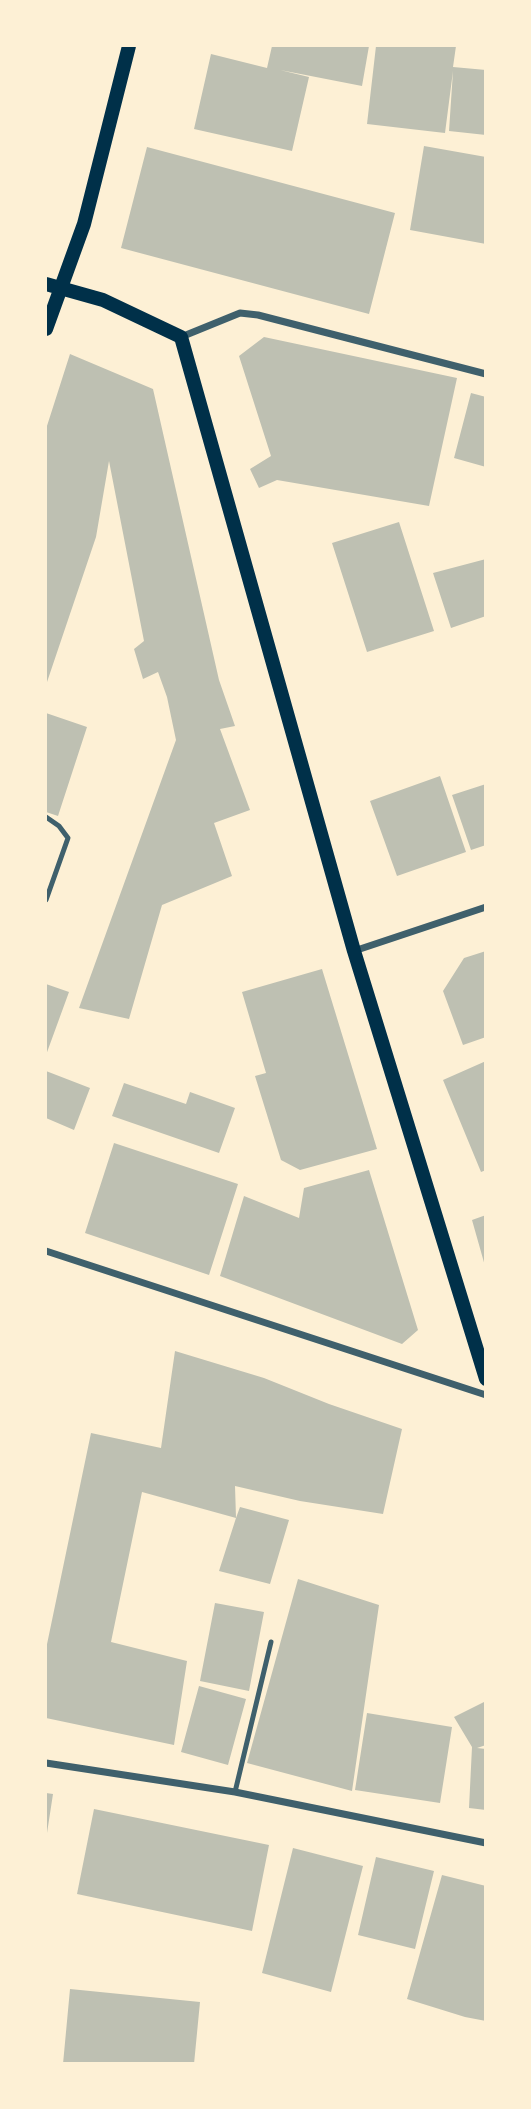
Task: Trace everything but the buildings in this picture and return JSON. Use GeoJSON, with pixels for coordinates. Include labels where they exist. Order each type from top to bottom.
{"type":"FeatureCollection","features":[{"type":"Feature","properties":{"kind":"main road"},"geometry":{"type":"LineString","coordinates":[[46,329],[84,224],[130,46]]}},
{"type":"Feature","properties":{"kind":"main road"},"geometry":{"type":"LineString","coordinates":[[46,284],[103,300],[181,337],[354,951],[485,1379]]}},
{"type":"Feature","properties":{"kind":"street"},"geometry":{"type":"LineString","coordinates":[[181,337],[240,313],[258,315],[485,374]]}},
{"type":"Feature","properties":{"kind":"street"},"geometry":{"type":"LineString","coordinates":[[354,951],[485,907]]}},
{"type":"Feature","properties":{"kind":"street"},"geometry":{"type":"LineString","coordinates":[[46,1251],[485,1395]]}},
{"type":"Feature","properties":{"kind":"street"},"geometry":{"type":"LineString","coordinates":[[46,1763],[234,1793],[485,1843]]}},
{"type":"Feature","properties":{"kind":"lane"},"geometry":{"type":"LineString","coordinates":[[46,817],[59,826],[68,838],[46,900]]}},
{"type":"Feature","properties":{"kind":"lane"},"geometry":{"type":"LineString","coordinates":[[234,1793],[271,1642]]}}]}
